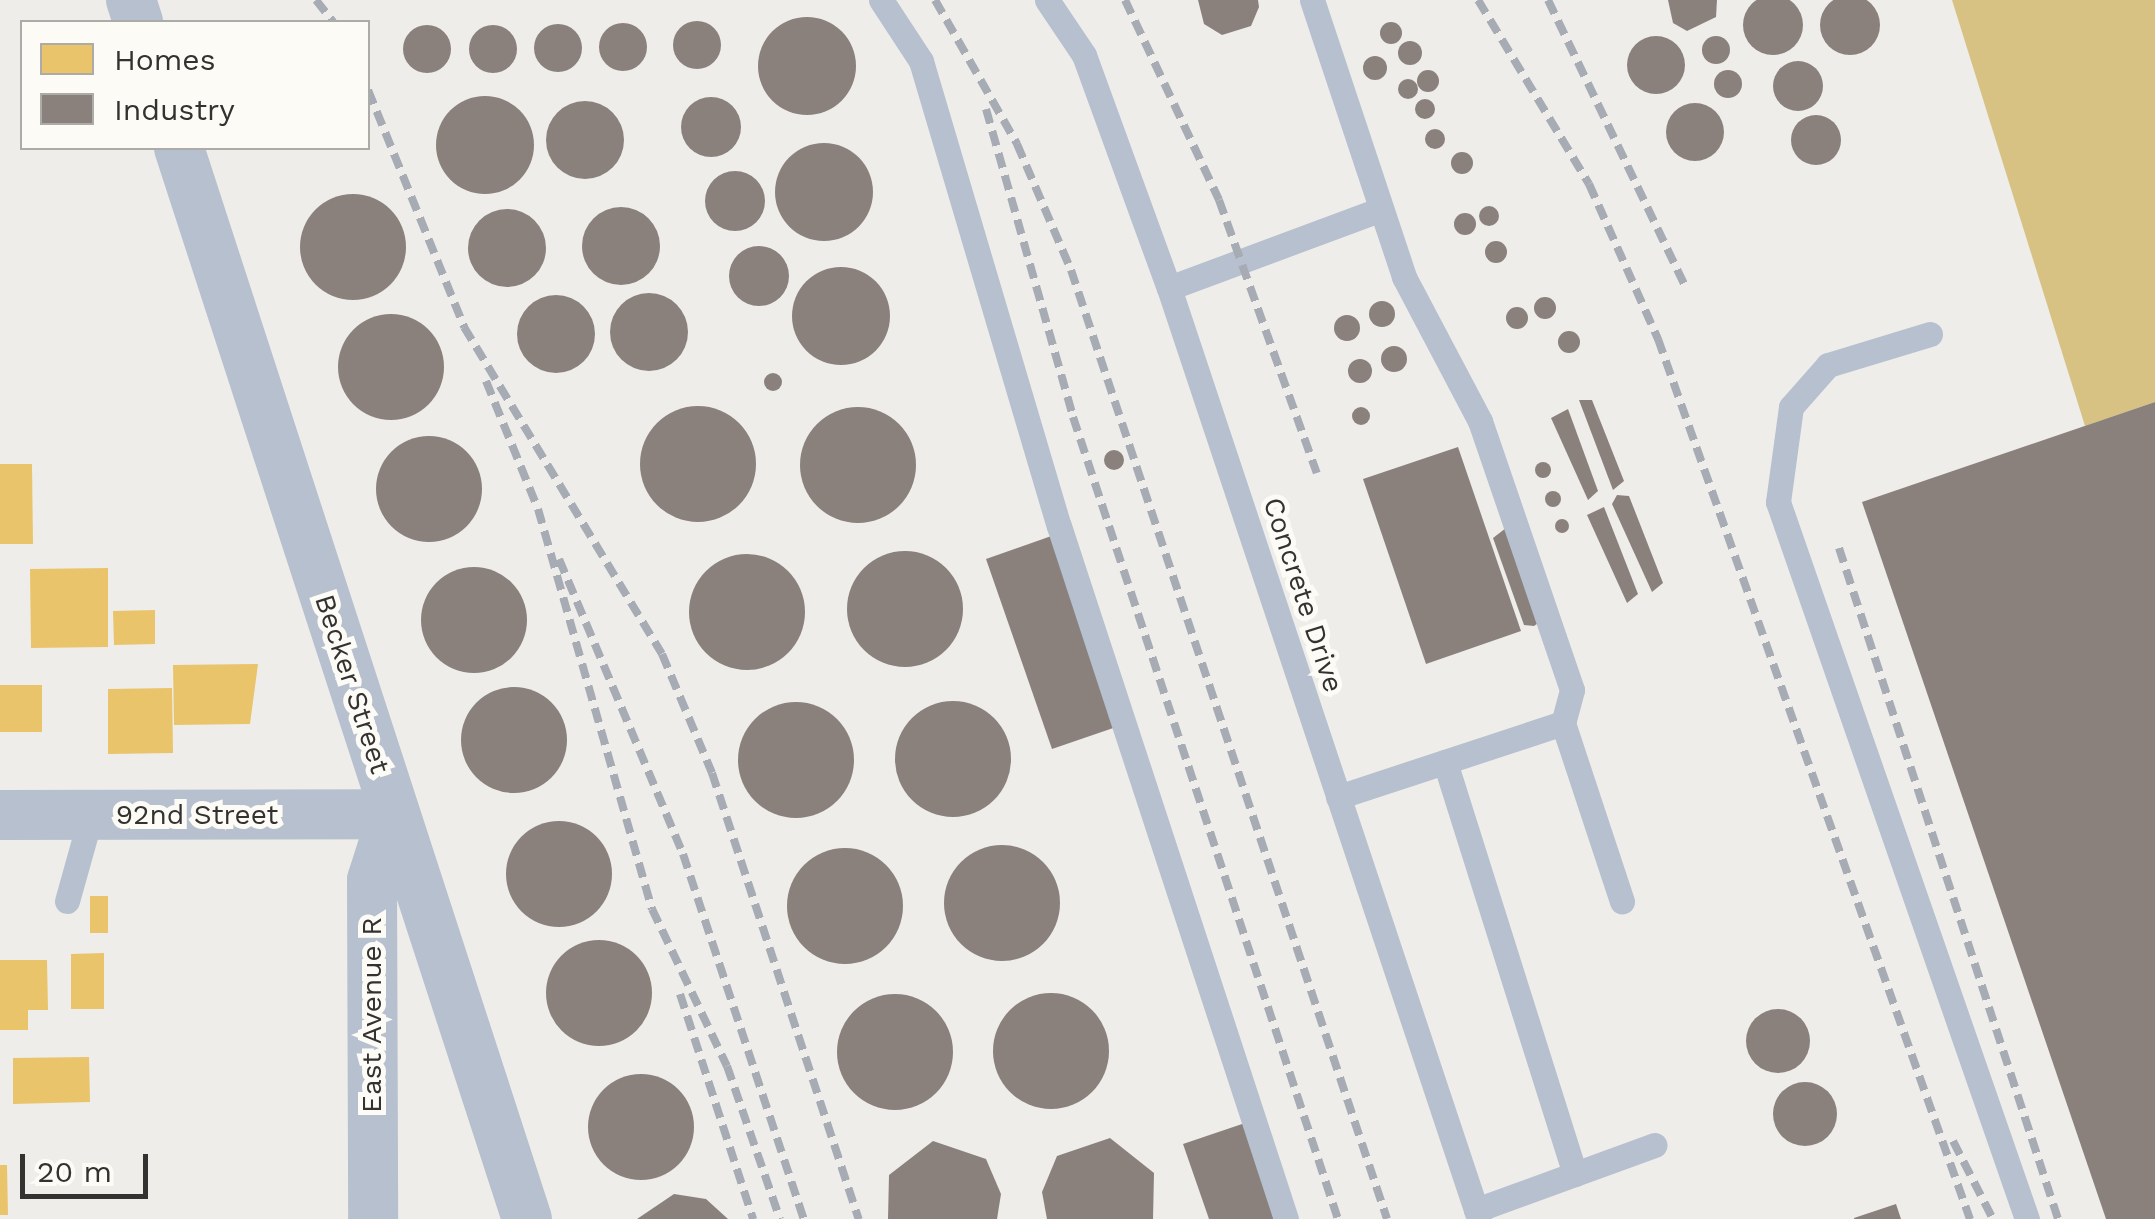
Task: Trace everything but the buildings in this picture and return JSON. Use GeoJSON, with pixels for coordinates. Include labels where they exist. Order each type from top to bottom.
{"type":"FeatureCollection","features":[{"type":"Feature","properties":{"kind":"street","name":"Becker Street"},"geometry":{"type":"LineString","coordinates":[[180,150],[527,1219]]}},
{"type":"Feature","properties":{"kind":"street","name":"92nd Street"},"geometry":{"type":"LineString","coordinates":[[0,815],[394,814]]}},
{"type":"Feature","properties":{"kind":"street","name":"East Avenue R"},"geometry":{"type":"LineString","coordinates":[[374,1219],[372,880],[394,814]]}},
{"type":"Feature","properties":{"kind":"lane"},"geometry":{"type":"LineString","coordinates":[[882,0],[920,61],[1059,526],[1286,1219]]}},
{"type":"Feature","properties":{"kind":"lane","name":"Concrete Drive"},"geometry":{"type":"LineString","coordinates":[[1047,0],[1084,55],[1170,288],[1477,1214]]}},
{"type":"Feature","properties":{"kind":"lane"},"geometry":{"type":"LineString","coordinates":[[1312,0],[1404,276],[1480,421],[1572,690],[1563,723],[1622,901]]}},
{"type":"Feature","properties":{"kind":"lane"},"geometry":{"type":"LineString","coordinates":[[1170,288],[1381,209]]}},
{"type":"Feature","properties":{"kind":"lane"},"geometry":{"type":"LineString","coordinates":[[1930,334],[1828,365],[1791,406],[1778,502],[2027,1219]]}},
{"type":"Feature","properties":{"kind":"lane"},"geometry":{"type":"LineString","coordinates":[[1338,797],[1563,723]]}},
{"type":"Feature","properties":{"kind":"lane"},"geometry":{"type":"LineString","coordinates":[[1445,762],[1575,1174]]}},
{"type":"Feature","properties":{"kind":"lane"},"geometry":{"type":"LineString","coordinates":[[67,901],[91,815]]}},
{"type":"Feature","properties":{"kind":"lane"},"geometry":{"type":"LineString","coordinates":[[1477,1214],[1655,1145]]}},
{"type":"Feature","properties":{"kind":"shaded area"},"geometry":{"type":"Polygon","coordinates":[[[1952,0],[2155,0],[2155,402],[2085,426],[1952,0]]]}},
{"type":"Feature","properties":{"kind":"railway"},"geometry":{"type":"LineString","coordinates":[[316,0],[331,20]]}},
{"type":"Feature","properties":{"kind":"railway"},"geometry":{"type":"LineString","coordinates":[[935,0],[1017,144],[1071,270],[1387,1219]]}},
{"type":"Feature","properties":{"kind":"railway"},"geometry":{"type":"LineString","coordinates":[[1125,0],[1219,200],[1317,473]]}},
{"type":"Feature","properties":{"kind":"railway"},"geometry":{"type":"LineString","coordinates":[[1478,0],[1589,184],[1658,339],[1970,1219]]}},
{"type":"Feature","properties":{"kind":"railway"},"geometry":{"type":"LineString","coordinates":[[1548,0],[1684,284]]}},
{"type":"Feature","properties":{"kind":"railway"},"geometry":{"type":"LineString","coordinates":[[370,95],[464,327],[662,654],[712,773],[859,1219]]}},
{"type":"Feature","properties":{"kind":"railway"},"geometry":{"type":"LineString","coordinates":[[986,109],[1073,417],[1338,1219]]}},
{"type":"Feature","properties":{"kind":"railway"},"geometry":{"type":"LineString","coordinates":[[486,381],[538,509],[652,909],[727,1066],[780,1219]]}},
{"type":"Feature","properties":{"kind":"railway"},"geometry":{"type":"LineString","coordinates":[[1839,548],[2058,1219]]}},
{"type":"Feature","properties":{"kind":"railway"},"geometry":{"type":"LineString","coordinates":[[559,559],[683,854],[804,1219]]}},
{"type":"Feature","properties":{"kind":"railway"},"geometry":{"type":"LineString","coordinates":[[680,994],[753,1219]]}},
{"type":"Feature","properties":{"kind":"railway"},"geometry":{"type":"LineString","coordinates":[[1953,1141],[1993,1219]]}}]}
